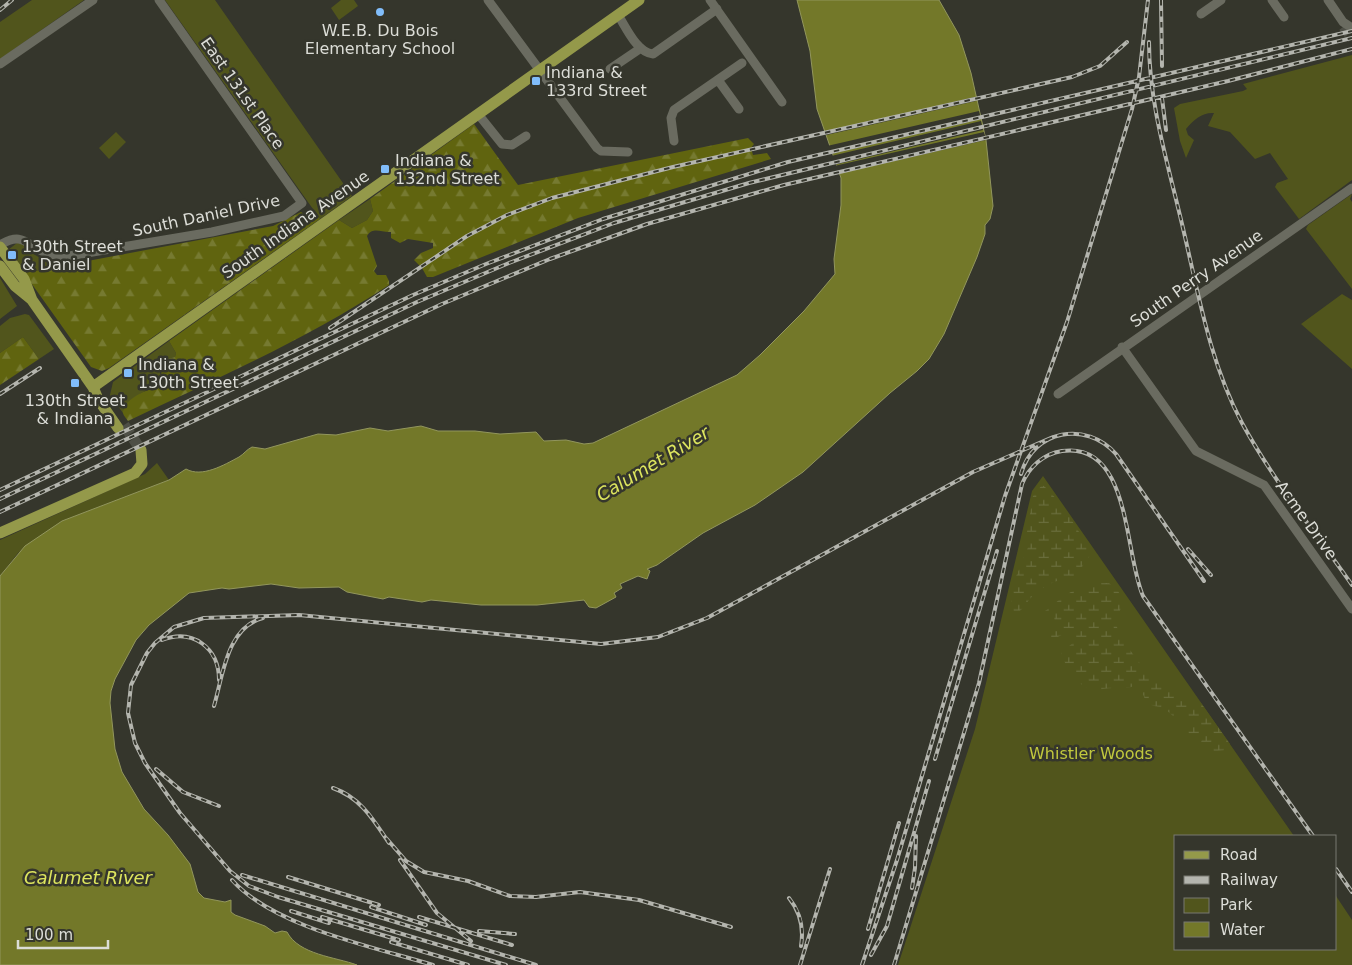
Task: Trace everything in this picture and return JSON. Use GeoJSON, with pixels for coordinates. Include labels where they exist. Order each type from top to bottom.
{"type":"FeatureCollection","features":[{"type":"Feature","properties":{"kind":"main road","name":"South Indiana Avenue"},"geometry":{"type":"LineString","coordinates":[[93,387],[638,0]]}},
{"type":"Feature","properties":{"kind":"main road"},"geometry":{"type":"LineString","coordinates":[[0,246],[24,279],[32,300],[93,387],[103,396],[121,426]]}},
{"type":"Feature","properties":{"kind":"main road"},"geometry":{"type":"LineString","coordinates":[[0,266],[14,286],[32,300]]}},
{"type":"Feature","properties":{"kind":"main road"},"geometry":{"type":"LineString","coordinates":[[0,533],[135,473],[142,464],[138,452]]}},
{"type":"Feature","properties":{"kind":"street"},"geometry":{"type":"LineString","coordinates":[[0,64],[94,0]]}},
{"type":"Feature","properties":{"kind":"street","name":"East 131st Place"},"geometry":{"type":"LineString","coordinates":[[159,0],[302,203]]}},
{"type":"Feature","properties":{"kind":"street"},"geometry":{"type":"LineString","coordinates":[[488,0],[539,71],[547,77],[597,148],[628,152]]}},
{"type":"Feature","properties":{"kind":"street"},"geometry":{"type":"LineString","coordinates":[[710,0],[782,102]]}},
{"type":"Feature","properties":{"kind":"street"},"geometry":{"type":"LineString","coordinates":[[1201,14],[1221,0]]}},
{"type":"Feature","properties":{"kind":"street"},"geometry":{"type":"LineString","coordinates":[[1272,0],[1284,17]]}},
{"type":"Feature","properties":{"kind":"street"},"geometry":{"type":"LineString","coordinates":[[1328,0],[1345,25]]}},
{"type":"Feature","properties":{"kind":"street"},"geometry":{"type":"LineString","coordinates":[[618,15],[641,48],[649,54],[658,52],[717,9]]}},
{"type":"Feature","properties":{"kind":"street"},"geometry":{"type":"LineString","coordinates":[[610,69],[641,48]]}},
{"type":"Feature","properties":{"kind":"street"},"geometry":{"type":"LineString","coordinates":[[674,141],[671,118],[674,110],[742,63]]}},
{"type":"Feature","properties":{"kind":"street"},"geometry":{"type":"LineString","coordinates":[[718,80],[739,109]]}},
{"type":"Feature","properties":{"kind":"street"},"geometry":{"type":"LineString","coordinates":[[478,114],[502,144],[512,145],[526,136]]}},
{"type":"Feature","properties":{"kind":"street","name":"South Perry Avenue"},"geometry":{"type":"LineString","coordinates":[[1058,394],[1122,347],[1352,188]]}},
{"type":"Feature","properties":{"kind":"street","name":"South Daniel Drive"},"geometry":{"type":"LineString","coordinates":[[0,246],[10,239],[24,239],[54,256],[69,256],[212,232],[284,216],[302,203]]}},
{"type":"Feature","properties":{"kind":"street","name":"Acme Drive"},"geometry":{"type":"LineString","coordinates":[[1122,347],[1196,451],[1264,485],[1352,609]]}},
{"type":"Feature","properties":{"kind":"green space"},"geometry":{"type":"Polygon","coordinates":[[[32,0],[84,0],[0,59],[0,22],[32,0]]]}},
{"type":"Feature","properties":{"kind":"green space"},"geometry":{"type":"Polygon","coordinates":[[[165,0],[215,0],[352,196],[320,219],[165,0]]]}},
{"type":"Feature","properties":{"kind":"green space"},"geometry":{"type":"Polygon","coordinates":[[[341,0],[354,0],[358,6],[339,20],[331,8],[341,0]]]}},
{"type":"Feature","properties":{"kind":"green space"},"geometry":{"type":"Polygon","coordinates":[[[1352,55],[1352,180],[1299,219],[1275,187],[1277,183],[1288,179],[1270,153],[1255,159],[1230,132],[1208,126],[1214,113],[1198,117],[1186,129],[1188,135],[1194,140],[1186,158],[1180,141],[1174,108],[1180,104],[1243,91],[1247,89],[1243,84],[1352,55]]]}},
{"type":"Feature","properties":{"kind":"green space"},"geometry":{"type":"Polygon","coordinates":[[[474,124],[518,185],[748,138],[754,144],[751,148],[753,155],[767,153],[771,159],[578,218],[433,277],[427,277],[414,260],[421,253],[433,248],[433,243],[408,239],[400,243],[391,238],[391,232],[372,231],[367,236],[377,266],[374,271],[377,275],[386,275],[389,285],[294,341],[128,421],[123,412],[128,402],[143,392],[158,388],[163,381],[160,367],[164,360],[175,357],[176,353],[169,341],[339,220],[352,228],[367,220],[373,211],[370,199],[474,124]]]}},
{"type":"Feature","properties":{"kind":"green space"},"geometry":{"type":"Polygon","coordinates":[[[116,132],[126,142],[109,159],[99,148],[116,132]]]}},
{"type":"Feature","properties":{"kind":"green space"},"geometry":{"type":"Polygon","coordinates":[[[1352,194],[1350,199],[1352,202],[1352,289],[1306,229],[1308,225],[1352,194]]]}},
{"type":"Feature","properties":{"kind":"green space"},"geometry":{"type":"Polygon","coordinates":[[[370,199],[373,211],[367,220],[352,228],[339,220],[370,199]]]}},
{"type":"Feature","properties":{"kind":"green space"},"geometry":{"type":"Polygon","coordinates":[[[313,209],[320,219],[109,368],[102,371],[91,367],[24,273],[273,226],[301,212],[306,215],[313,209]]]}},
{"type":"Feature","properties":{"kind":"green space"},"geometry":{"type":"Polygon","coordinates":[[[17,243],[23,243],[26,248],[41,258],[63,265],[24,273],[8,250],[17,243]]]}},
{"type":"Feature","properties":{"kind":"green space"},"geometry":{"type":"Polygon","coordinates":[[[0,278],[17,306],[0,319],[0,278]]]}},
{"type":"Feature","properties":{"kind":"green space"},"geometry":{"type":"Polygon","coordinates":[[[1342,294],[1352,300],[1352,369],[1301,324],[1342,294]]]}},
{"type":"Feature","properties":{"kind":"green space"},"geometry":{"type":"Polygon","coordinates":[[[25,314],[29,315],[54,349],[39,359],[23,337],[0,353],[0,326],[10,318],[25,314]]]}},
{"type":"Feature","properties":{"kind":"green space"},"geometry":{"type":"Polygon","coordinates":[[[23,337],[39,359],[0,385],[0,353],[23,337]]]}},
{"type":"Feature","properties":{"kind":"green space"},"geometry":{"type":"Polygon","coordinates":[[[169,341],[176,353],[175,357],[164,360],[160,373],[163,381],[158,388],[143,392],[135,398],[123,409],[123,413],[110,395],[113,382],[169,341]]]}},
{"type":"Feature","properties":{"kind":"green space"},"geometry":{"type":"Polygon","coordinates":[[[157,463],[169,480],[62,521],[18,553],[0,576],[0,540],[145,474],[157,463]]]}},
{"type":"Feature","properties":{"kind":"green space","name":"Whistler Woods"},"geometry":{"type":"Polygon","coordinates":[[[1043,476],[1293,835],[1174,835],[1174,950],[1337,950],[1337,898],[1352,920],[1352,965],[898,965],[975,729],[1032,491],[1043,476]]]}},
{"type":"Feature","properties":{"kind":"green space"},"geometry":{"type":"Polygon","coordinates":[[[1042,485],[1054,496],[1069,517],[1090,554],[1088,560],[1072,578],[1053,582],[1044,587],[1032,596],[1021,610],[1009,615],[1015,579],[1029,545],[1027,532],[1033,496],[1042,485]]]}},
{"type":"Feature","properties":{"kind":"green space"},"geometry":{"type":"Polygon","coordinates":[[[1101,583],[1109,583],[1122,598],[1122,606],[1115,623],[1124,642],[1141,665],[1162,681],[1175,695],[1201,703],[1230,744],[1226,750],[1201,753],[1198,747],[1203,738],[1200,735],[1191,738],[1183,731],[1185,726],[1190,724],[1187,718],[1173,716],[1163,707],[1150,705],[1136,685],[1127,688],[1093,690],[1081,684],[1072,674],[1061,653],[1075,641],[1069,635],[1062,635],[1051,640],[1055,620],[1054,617],[1045,611],[1071,592],[1094,587],[1101,583]]]}},
{"type":"Feature","properties":{"kind":"water","name":"Calumet River"},"geometry":{"type":"Polygon","coordinates":[[[797,0],[939,0],[959,35],[971,73],[986,140],[993,206],[990,219],[985,225],[985,234],[977,257],[944,334],[929,359],[803,472],[755,505],[703,533],[657,565],[647,569],[650,571],[647,579],[638,576],[620,584],[622,588],[614,593],[616,597],[596,608],[589,607],[584,600],[537,605],[481,605],[431,600],[422,602],[389,597],[383,599],[347,592],[339,587],[299,588],[271,584],[189,593],[149,625],[136,640],[115,679],[110,703],[115,749],[122,772],[144,809],[168,835],[190,864],[198,892],[204,898],[225,902],[231,900],[231,912],[235,915],[265,926],[275,933],[287,932],[300,946],[309,950],[357,965],[0,965],[0,576],[25,546],[62,521],[169,480],[186,469],[199,472],[220,467],[239,457],[252,447],[265,449],[318,434],[336,435],[370,428],[388,431],[421,426],[438,431],[475,431],[500,434],[536,432],[544,441],[566,440],[584,444],[593,443],[737,375],[804,311],[835,274],[834,259],[841,205],[841,178],[817,109],[810,51],[797,0]]]}},
{"type":"Feature","properties":{"kind":"pier"},"geometry":{"type":"Polygon","coordinates":[[[975,97],[976,101],[822,136],[823,133],[975,97]]]}},
{"type":"Feature","properties":{"kind":"pier"},"geometry":{"type":"Polygon","coordinates":[[[979,111],[981,119],[830,154],[827,149],[827,146],[979,111]]]}},
{"type":"Feature","properties":{"kind":"pier"},"geometry":{"type":"Polygon","coordinates":[[[981,121],[983,130],[834,165],[831,156],[981,121]]]}},
{"type":"Feature","properties":{"kind":"pier"},"geometry":{"type":"Polygon","coordinates":[[[984,132],[986,140],[837,174],[834,166],[984,132]]]}},
{"type":"Feature","properties":{"kind":"tunnel"},"geometry":{"type":"LineString","coordinates":[[1343,27],[1352,39]]}},
{"type":"Feature","properties":{"kind":"tunnel"},"geometry":{"type":"LineString","coordinates":[[124,425],[141,450]]}},
{"type":"Feature","properties":{"kind":"railway"},"geometry":{"type":"LineString","coordinates":[[0,10],[12,0]]}},
{"type":"Feature","properties":{"kind":"railway"},"geometry":{"type":"LineString","coordinates":[[862,965],[897,860],[1005,496],[1067,322],[1132,109],[1139,77],[1148,0]]}},
{"type":"Feature","properties":{"kind":"railway"},"geometry":{"type":"LineString","coordinates":[[1161,0],[1162,66]]}},
{"type":"Feature","properties":{"kind":"railway"},"geometry":{"type":"LineString","coordinates":[[0,490],[413,295],[486,264],[603,219],[788,162],[1352,31]]}},
{"type":"Feature","properties":{"kind":"railway"},"geometry":{"type":"LineString","coordinates":[[0,499],[417,302],[509,263],[614,223],[749,183],[1352,38]]}},
{"type":"Feature","properties":{"kind":"railway"},"geometry":{"type":"LineString","coordinates":[[330,328],[467,236],[507,215],[552,198],[673,167],[1072,77],[1100,66],[1127,42]]}},
{"type":"Feature","properties":{"kind":"railway"},"geometry":{"type":"LineString","coordinates":[[1149,42],[1152,88],[1160,134],[1206,325],[1221,375],[1242,423],[1267,465],[1352,585]]}},
{"type":"Feature","properties":{"kind":"railway"},"geometry":{"type":"LineString","coordinates":[[0,512],[442,304],[550,259],[647,224],[784,185],[1228,81],[1352,49]]}},
{"type":"Feature","properties":{"kind":"railway"},"geometry":{"type":"LineString","coordinates":[[1162,98],[1166,130]]}},
{"type":"Feature","properties":{"kind":"railway"},"geometry":{"type":"LineString","coordinates":[[0,394],[40,368]]}},
{"type":"Feature","properties":{"kind":"railway"},"geometry":{"type":"LineString","coordinates":[[1021,474],[1027,459],[1048,439],[1076,434],[1104,443],[1116,454],[1204,581]]}},
{"type":"Feature","properties":{"kind":"railway"},"geometry":{"type":"LineString","coordinates":[[506,965],[278,897],[249,886],[230,871],[180,813],[145,763],[135,743],[128,713],[131,685],[147,653],[155,643],[174,627],[204,618],[299,615],[601,644],[658,637],[707,618],[973,472],[1053,437]]}},
{"type":"Feature","properties":{"kind":"railway"},"geometry":{"type":"LineString","coordinates":[[894,965],[979,683],[1022,484],[1038,462],[1055,453],[1062,451],[1085,453],[1101,463],[1113,481],[1121,504],[1143,596],[1312,835]]}},
{"type":"Feature","properties":{"kind":"railway"},"geometry":{"type":"LineString","coordinates":[[1188,549],[1211,575]]}},
{"type":"Feature","properties":{"kind":"railway"},"geometry":{"type":"LineString","coordinates":[[935,759],[997,551]]}},
{"type":"Feature","properties":{"kind":"railway"},"geometry":{"type":"LineString","coordinates":[[214,706],[228,654],[234,642],[241,631],[251,623],[263,618]]}},
{"type":"Feature","properties":{"kind":"railway"},"geometry":{"type":"LineString","coordinates":[[162,640],[184,637],[194,639],[202,644],[209,650],[214,659],[218,669],[219,680]]}},
{"type":"Feature","properties":{"kind":"railway"},"geometry":{"type":"LineString","coordinates":[[156,769],[183,792],[219,806]]}},
{"type":"Feature","properties":{"kind":"railway"},"geometry":{"type":"LineString","coordinates":[[871,955],[887,926],[929,781]]}},
{"type":"Feature","properties":{"kind":"railway"},"geometry":{"type":"LineString","coordinates":[[333,788],[343,792],[359,803],[389,843]]}},
{"type":"Feature","properties":{"kind":"railway"},"geometry":{"type":"LineString","coordinates":[[868,929],[899,823]]}},
{"type":"Feature","properties":{"kind":"railway"},"geometry":{"type":"LineString","coordinates":[[912,888],[916,836]]}},
{"type":"Feature","properties":{"kind":"railway"},"geometry":{"type":"LineString","coordinates":[[386,838],[406,861],[424,872],[468,881],[510,896],[536,897],[580,892],[639,900],[731,927]]}},
{"type":"Feature","properties":{"kind":"railway"},"geometry":{"type":"LineString","coordinates":[[400,860],[437,913],[471,941]]}},
{"type":"Feature","properties":{"kind":"railway"},"geometry":{"type":"LineString","coordinates":[[800,965],[830,869]]}},
{"type":"Feature","properties":{"kind":"railway"},"geometry":{"type":"LineString","coordinates":[[1337,870],[1352,892]]}},
{"type":"Feature","properties":{"kind":"railway"},"geometry":{"type":"LineString","coordinates":[[242,875],[536,965]]}},
{"type":"Feature","properties":{"kind":"railway"},"geometry":{"type":"LineString","coordinates":[[288,877],[379,905]]}},
{"type":"Feature","properties":{"kind":"railway"},"geometry":{"type":"LineString","coordinates":[[232,880],[250,896],[273,911],[298,923],[355,943],[433,965]]}},
{"type":"Feature","properties":{"kind":"railway"},"geometry":{"type":"LineString","coordinates":[[789,898],[801,921],[801,946]]}},
{"type":"Feature","properties":{"kind":"railway"},"geometry":{"type":"LineString","coordinates":[[371,907],[426,925]]}},
{"type":"Feature","properties":{"kind":"railway"},"geometry":{"type":"LineString","coordinates":[[291,911],[329,923]]}},
{"type":"Feature","properties":{"kind":"railway"},"geometry":{"type":"LineString","coordinates":[[322,917],[399,940]]}},
{"type":"Feature","properties":{"kind":"railway"},"geometry":{"type":"LineString","coordinates":[[419,917],[512,945]]}},
{"type":"Feature","properties":{"kind":"railway"},"geometry":{"type":"LineString","coordinates":[[479,931],[515,934]]}},
{"type":"Feature","properties":{"kind":"railway"},"geometry":{"type":"LineString","coordinates":[[391,942],[468,965]]}},
{"type":"Feature","properties":{"kind":"place","name":"W.E.B. Du Bois Elementary School"},"geometry":{"type":"Point","coordinates":[380,12]}},
{"type":"Feature","properties":{"kind":"place","name":"Indiana & 133rd Street"},"geometry":{"type":"Point","coordinates":[536,81]}},
{"type":"Feature","properties":{"kind":"place","name":"Indiana & 132nd Street"},"geometry":{"type":"Point","coordinates":[385,169]}},
{"type":"Feature","properties":{"kind":"place","name":"130th Street & Daniel"},"geometry":{"type":"Point","coordinates":[12,255]}},
{"type":"Feature","properties":{"kind":"place","name":"Indiana & 130th Street"},"geometry":{"type":"Point","coordinates":[128,373]}},
{"type":"Feature","properties":{"kind":"place","name":"130th Street & Indiana"},"geometry":{"type":"Point","coordinates":[75,383]}}]}
